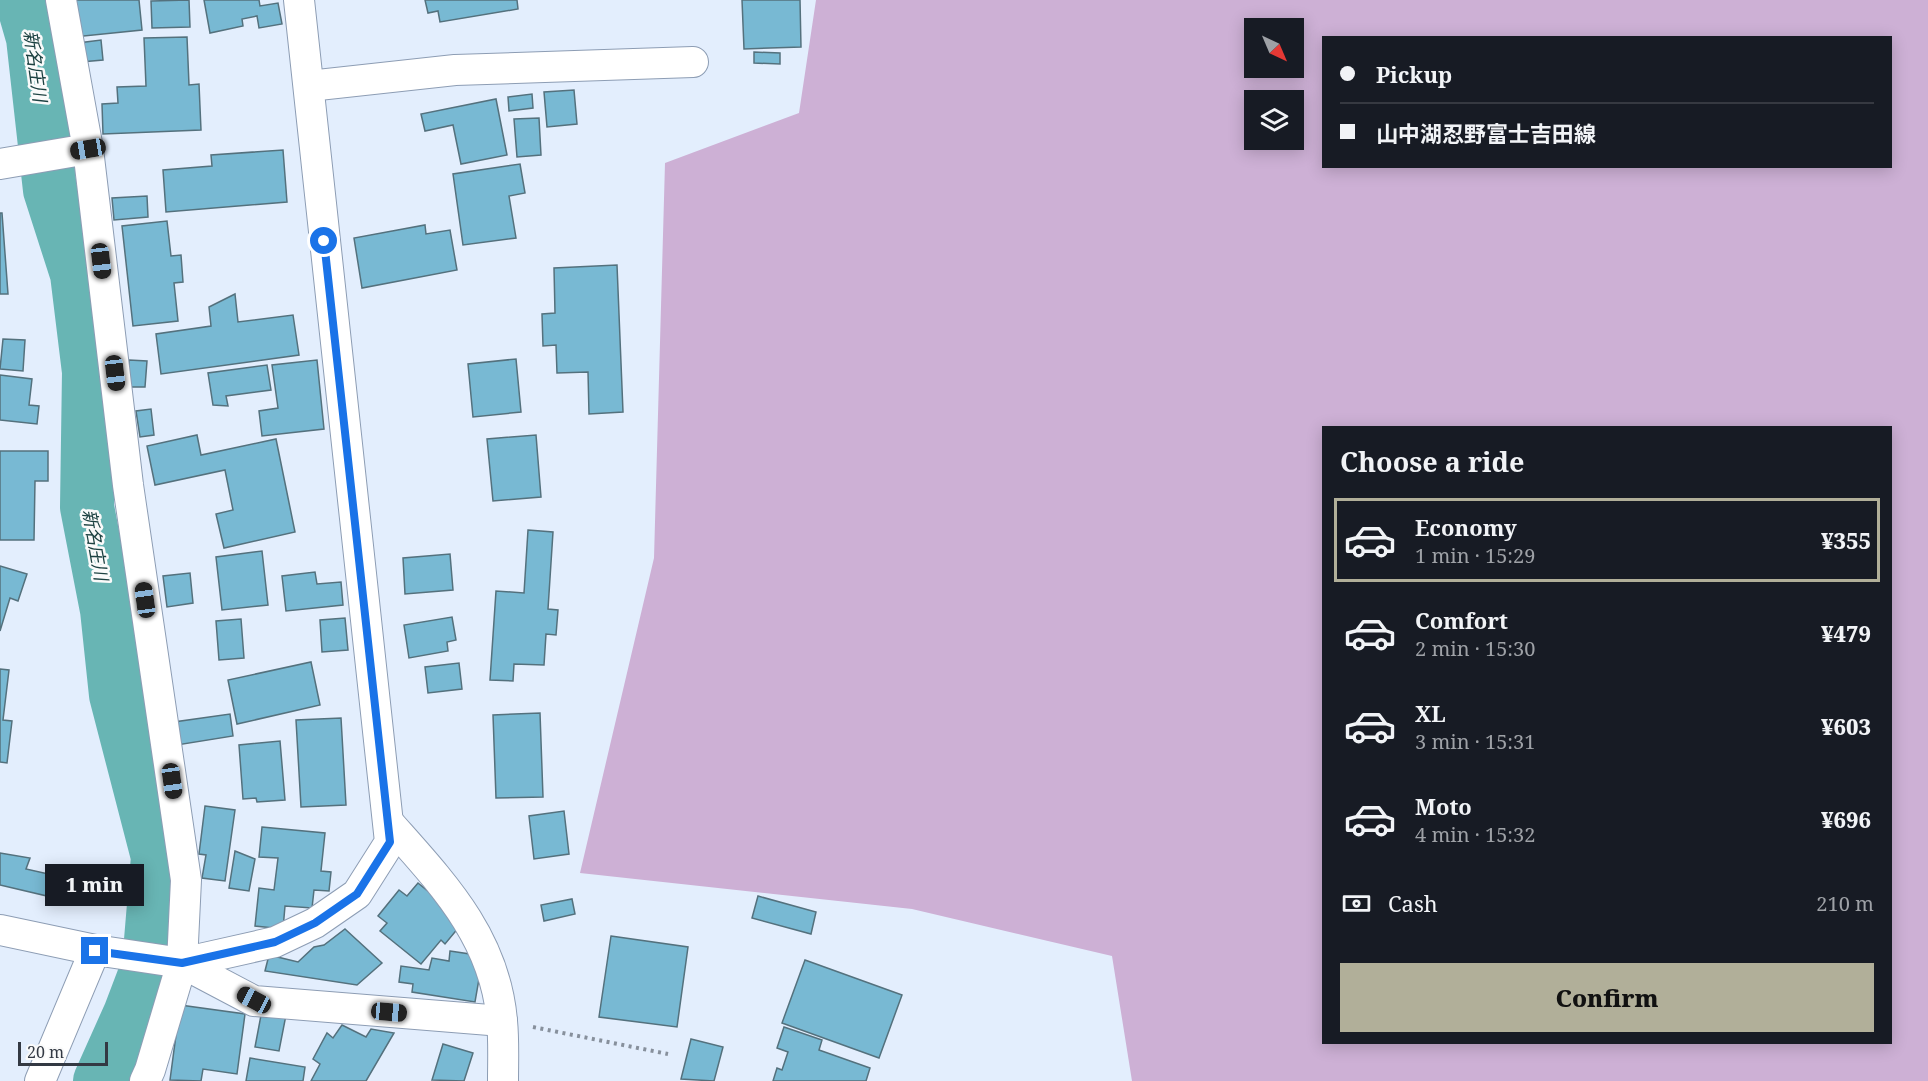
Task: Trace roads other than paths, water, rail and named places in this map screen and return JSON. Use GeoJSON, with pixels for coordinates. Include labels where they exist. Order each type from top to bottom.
{"type":"FeatureCollection","features":[{"type":"Feature","properties":{"kind":"street"},"geometry":{"type":"LineString","coordinates":[[61,0],[88,149],[128,485],[186,880],[182,963],[145,1081]]}},
{"type":"Feature","properties":{"kind":"street"},"geometry":{"type":"LineString","coordinates":[[182,963],[275,942],[315,923],[357,894],[390,842],[299,0]]}},
{"type":"Feature","properties":{"kind":"street"},"geometry":{"type":"LineString","coordinates":[[309,86],[455,70],[693,62]]}},
{"type":"Feature","properties":{"kind":"street"},"geometry":{"type":"LineString","coordinates":[[0,164],[88,149]]}},
{"type":"Feature","properties":{"kind":"street"},"geometry":{"type":"LineString","coordinates":[[389,823],[437,877],[478,935],[496,983],[502,1022],[502,1081]]}},
{"type":"Feature","properties":{"kind":"street"},"geometry":{"type":"LineString","coordinates":[[0,930],[95,951],[182,963],[254,1000],[502,1022]]}},
{"type":"Feature","properties":{"kind":"street"},"geometry":{"type":"LineString","coordinates":[[40,1081],[95,951]]}},
{"type":"Feature","properties":{"kind":"waterway","name":"新名庄川"},"geometry":{"type":"LineString","coordinates":[[22,0],[33,38],[50,190],[77,274],[89,372],[87,507],[107,610],[116,695],[158,857],[149,964],[100,1081]]}}]}
